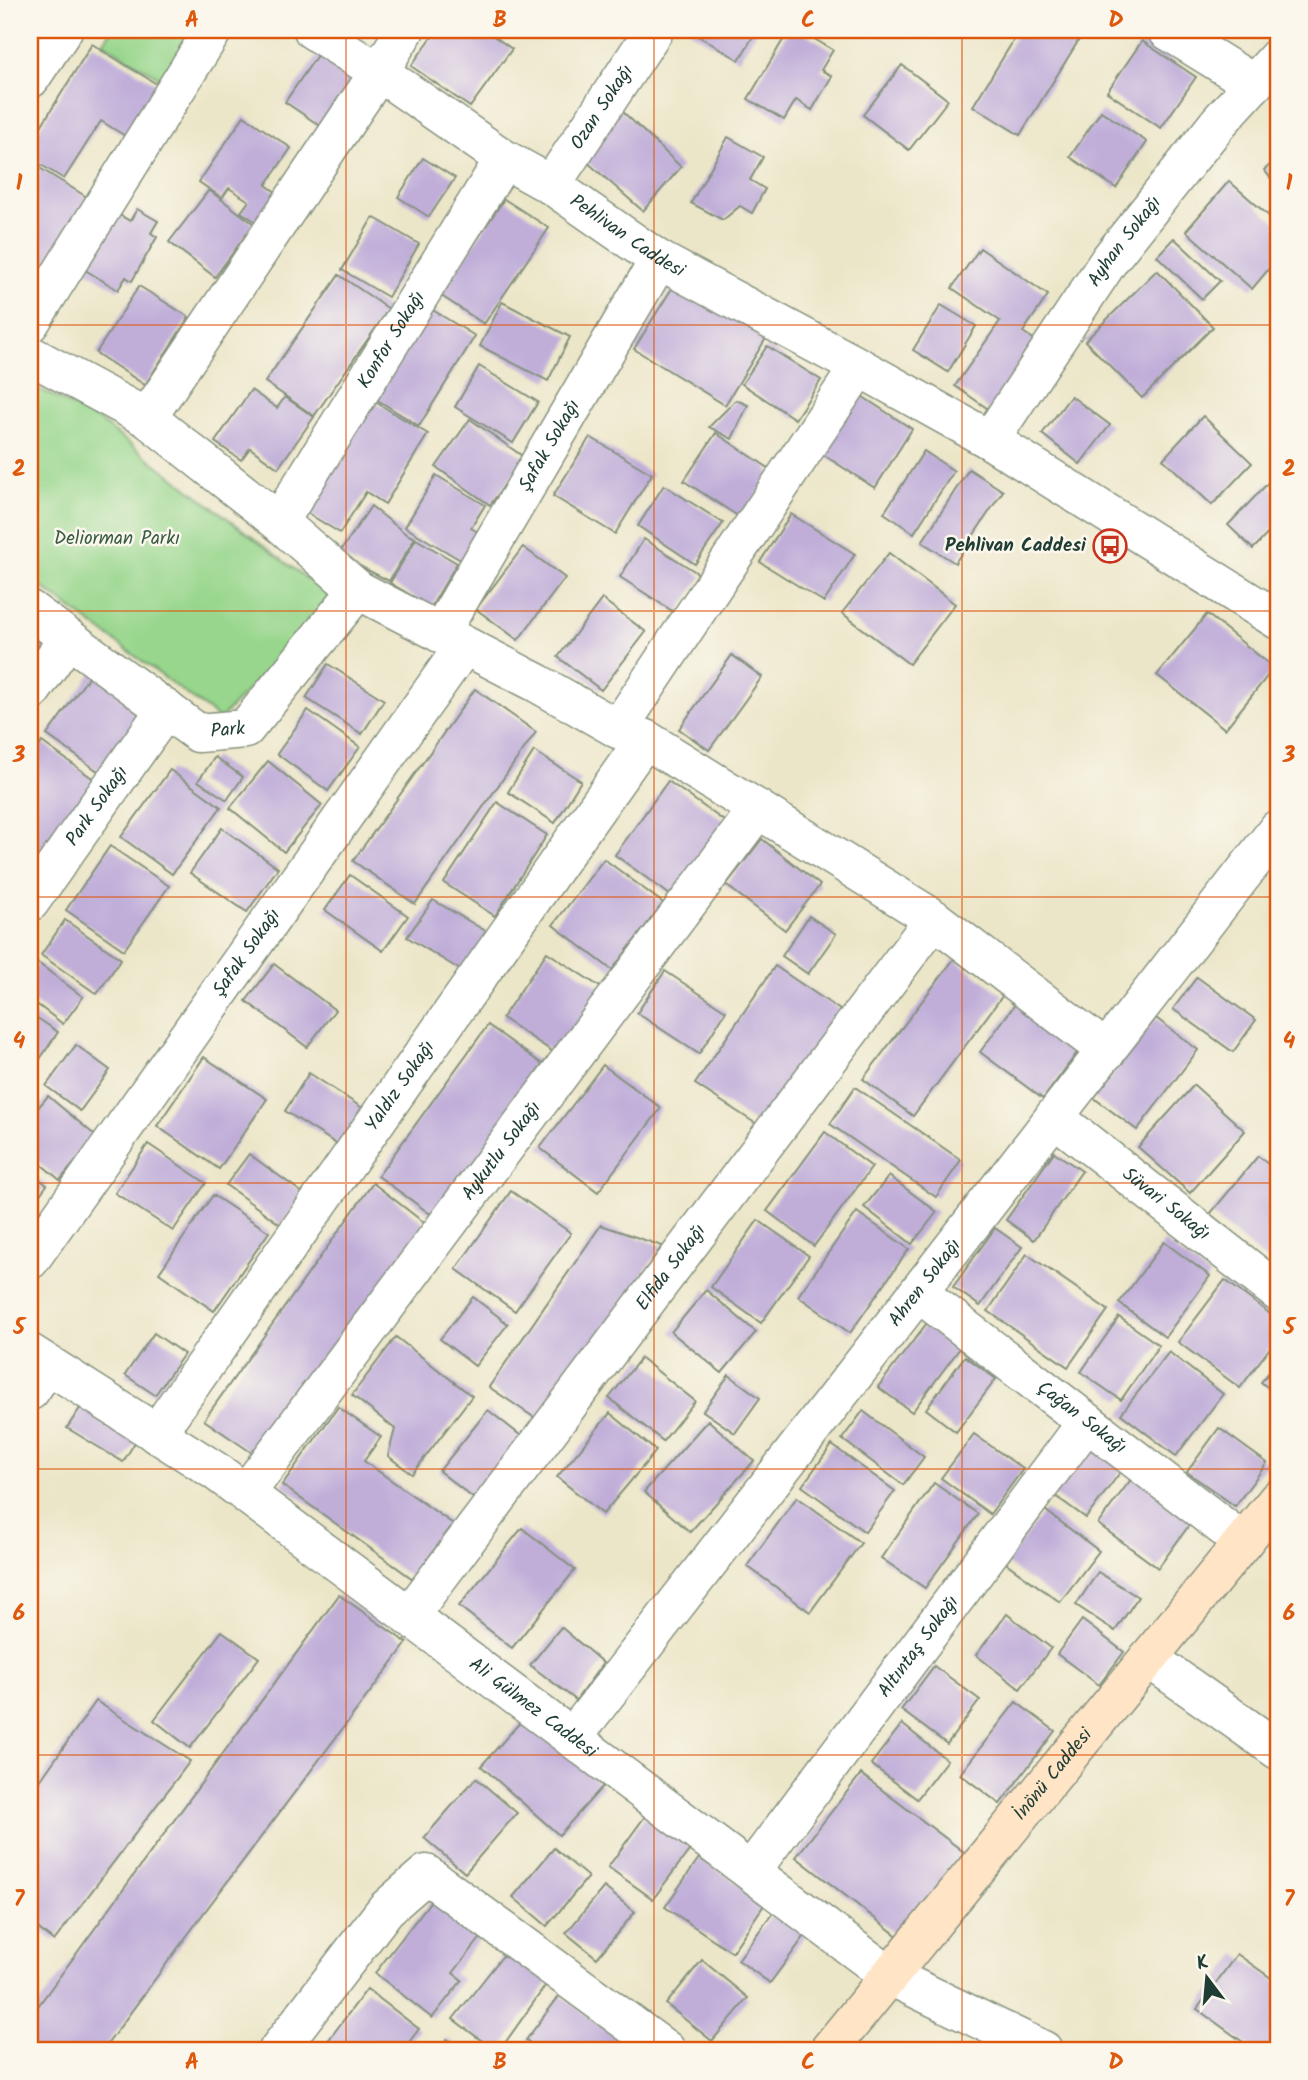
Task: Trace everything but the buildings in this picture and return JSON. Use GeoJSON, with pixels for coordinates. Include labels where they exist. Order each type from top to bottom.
{"type":"FeatureCollection","features":[{"type":"Feature","properties":{"kind":"street"},"geometry":{"type":"LineString","coordinates":[[30,79],[63,30]]}},
{"type":"Feature","properties":{"kind":"street"},"geometry":{"type":"LineString","coordinates":[[30,323],[213,30]]}},
{"type":"Feature","properties":{"kind":"street","name":"Pehlivan Caddesi"},"geometry":{"type":"LineString","coordinates":[[313,30],[379,72],[504,159],[551,185],[659,260],[990,440],[1278,620]]}},
{"type":"Feature","properties":{"kind":"street"},"geometry":{"type":"LineString","coordinates":[[147,418],[405,30]]}},
{"type":"Feature","properties":{"kind":"street","name":"Ozan Sokağı"},"geometry":{"type":"LineString","coordinates":[[551,185],[654,30]]}},
{"type":"Feature","properties":{"kind":"street"},"geometry":{"type":"LineString","coordinates":[[1167,30],[1266,70]]}},
{"type":"Feature","properties":{"kind":"street","name":"Ayhan Sokağı"},"geometry":{"type":"LineString","coordinates":[[990,440],[1110,259],[1219,122],[1266,70]]}},
{"type":"Feature","properties":{"kind":"street","name":"Konfor Sokağı"},"geometry":{"type":"LineString","coordinates":[[279,522],[504,159]]}},
{"type":"Feature","properties":{"kind":"street","name":"Şafak Sokağı"},"geometry":{"type":"LineString","coordinates":[[30,1260],[452,640],[659,260]]}},
{"type":"Feature","properties":{"kind":"street"},"geometry":{"type":"LineString","coordinates":[[30,355],[147,418],[279,522],[358,590],[631,734],[758,809],[934,919],[1107,1051]]}},
{"type":"Feature","properties":{"kind":"street","name":"Yaldız Sokağı"},"geometry":{"type":"LineString","coordinates":[[156,1434],[631,734],[859,367]]}},
{"type":"Feature","properties":{"kind":"street","name":"Park"},"geometry":{"type":"LineString","coordinates":[[30,610],[198,733],[245,729],[358,590]]}},
{"type":"Feature","properties":{"kind":"street"},"geometry":{"type":"LineString","coordinates":[[30,693],[68,638]]}},
{"type":"Feature","properties":{"kind":"street","name":"Park Sokağı"},"geometry":{"type":"LineString","coordinates":[[30,902],[166,709]]}},
{"type":"Feature","properties":{"kind":"street","name":"Aykutlu Sokağı"},"geometry":{"type":"LineString","coordinates":[[246,1493],[758,809]]}},
{"type":"Feature","properties":{"kind":"street","name":"Ahren Sokağı"},"geometry":{"type":"LineString","coordinates":[[572,1738],[1278,829]]}},
{"type":"Feature","properties":{"kind":"street","name":"Elfida Sokağı"},"geometry":{"type":"LineString","coordinates":[[409,1616],[934,919]]}},
{"type":"Feature","properties":{"kind":"street","name":"Süvari Sokağı"},"geometry":{"type":"LineString","coordinates":[[1054,1117],[1278,1292]]}},
{"type":"Feature","properties":{"kind":"street","name":"Çağan Sokağı"},"geometry":{"type":"LineString","coordinates":[[919,1293],[1243,1542]]}},
{"type":"Feature","properties":{"kind":"street","name":"Ali Gülmez Caddesi"},"geometry":{"type":"LineString","coordinates":[[36,1370],[156,1434],[217,1472],[890,1976],[1043,2050]]}},
{"type":"Feature","properties":{"kind":"street","name":"Altıntaş Sokağı"},"geometry":{"type":"LineString","coordinates":[[751,1871],[1087,1422]]}},
{"type":"Feature","properties":{"kind":"street","name":"İnönü Caddesi"},"geometry":{"type":"LineString","coordinates":[[829,2050],[1278,1499]]}},
{"type":"Feature","properties":{"kind":"street"},"geometry":{"type":"LineString","coordinates":[[1148,1658],[1278,1751]]}},
{"type":"Feature","properties":{"kind":"street"},"geometry":{"type":"LineString","coordinates":[[278,2050],[386,1909],[426,1874],[666,2050]]}},
{"type":"Feature","properties":{"kind":"green space"},"geometry":{"type":"Polygon","coordinates":[[[112,30],[202,30],[168,83],[103,43],[112,30]]]}},
{"type":"Feature","properties":{"kind":"green space","name":"Deliorman Parkı"},"geometry":{"type":"Polygon","coordinates":[[[30,384],[97,419],[335,600],[220,719],[30,578],[30,384]]]}},
{"type":"Feature","properties":{"kind":"place","name":"Pehlivan Caddesi"},"geometry":{"type":"Point","coordinates":[1110,546]}}]}
